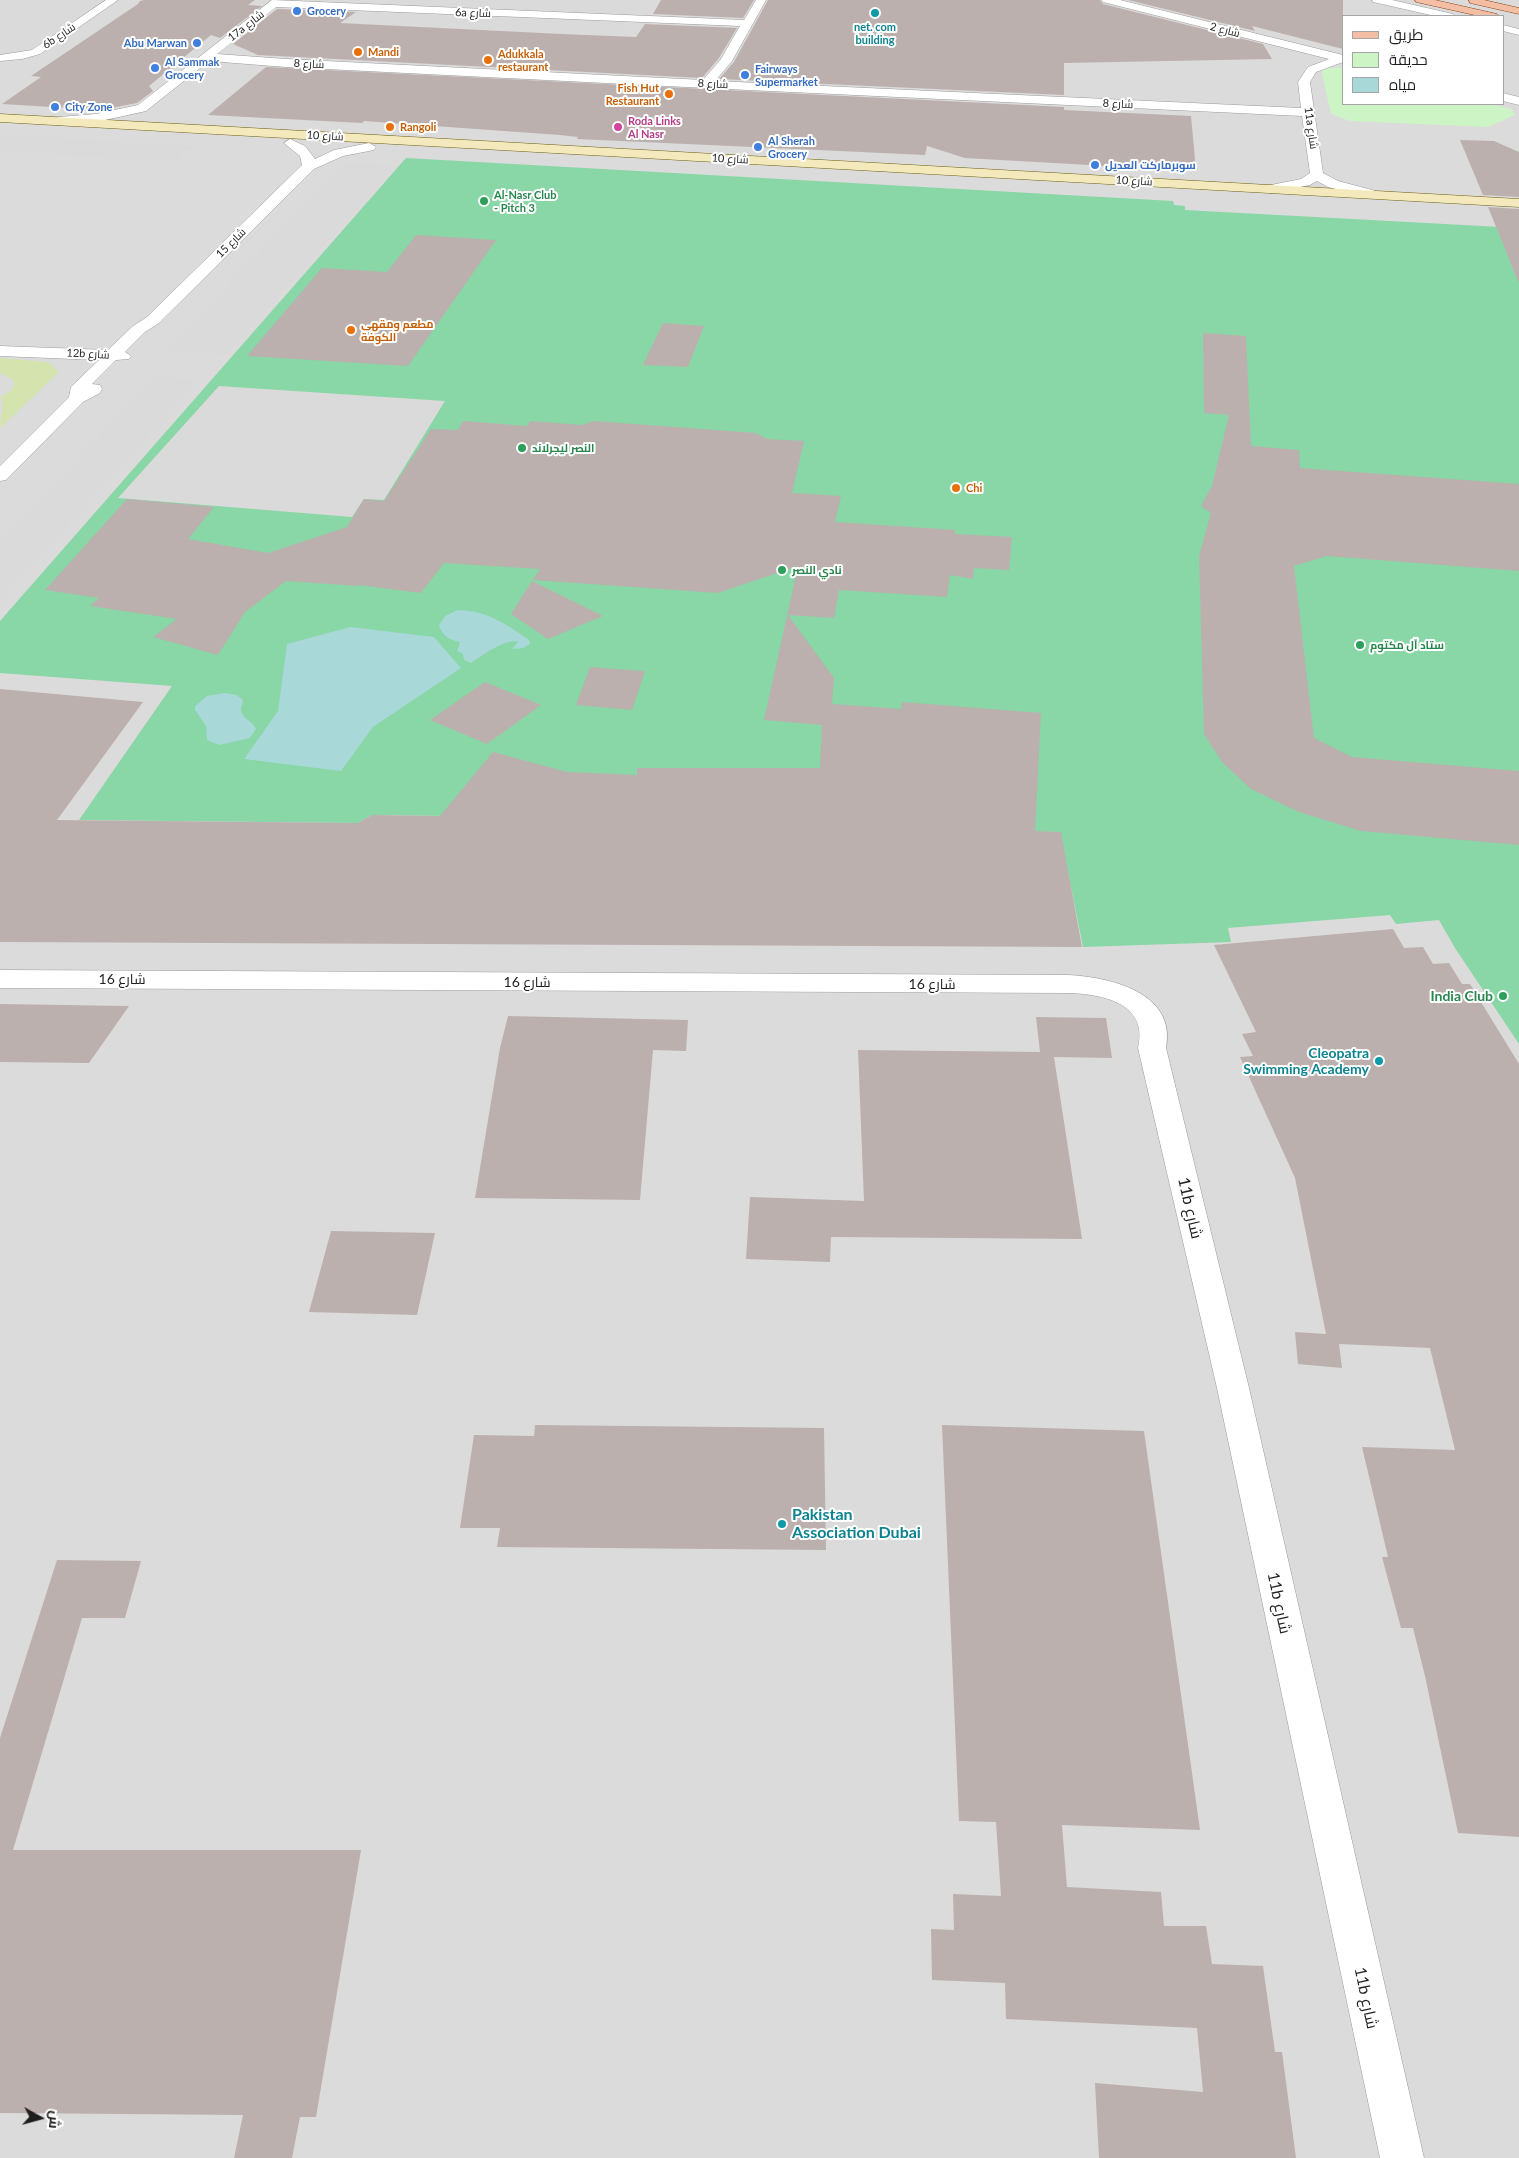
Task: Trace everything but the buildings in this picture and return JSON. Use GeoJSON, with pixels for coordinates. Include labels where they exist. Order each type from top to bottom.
{"type":"FeatureCollection","features":[{"type":"Feature","properties":{"kind":"main road"},"geometry":{"type":"LineString","coordinates":[[1420,0],[1488,15]]}},
{"type":"Feature","properties":{"kind":"main road"},"geometry":{"type":"LineString","coordinates":[[1468,0],[1519,11]]}},
{"type":"Feature","properties":{"kind":"main road"},"geometry":{"type":"LineString","coordinates":[[1504,18],[1519,22]]}},
{"type":"Feature","properties":{"kind":"main road","name":"شارع 10"},"geometry":{"type":"LineString","coordinates":[[0,118],[1519,203]]}},
{"type":"Feature","properties":{"kind":"main road","name":"شارع 10"},"geometry":{"type":"LineString","coordinates":[[0,127],[1519,212]]}},
{"type":"Feature","properties":{"kind":"street","name":"6b شارع"},"geometry":{"type":"LineString","coordinates":[[0,58],[22,56],[36,52],[113,0]]}},
{"type":"Feature","properties":{"kind":"street"},"geometry":{"type":"LineString","coordinates":[[712,84],[727,70],[726,61],[761,0]]}},
{"type":"Feature","properties":{"kind":"street","name":"شارع 2"},"geometry":{"type":"LineString","coordinates":[[1107,0],[1342,58]]}},
{"type":"Feature","properties":{"kind":"street"},"geometry":{"type":"LineString","coordinates":[[1377,0],[1445,15]]}},
{"type":"Feature","properties":{"kind":"street","name":"6a شارع"},"geometry":{"type":"LineString","coordinates":[[277,2],[747,25]]}},
{"type":"Feature","properties":{"kind":"street","name":"17a شارع"},"geometry":{"type":"LineString","coordinates":[[59,121],[96,118],[142,108],[277,2]]}},
{"type":"Feature","properties":{"kind":"street"},"geometry":{"type":"LineString","coordinates":[[1504,28],[1519,32]]}},
{"type":"Feature","properties":{"kind":"street","name":"11a شارع"},"geometry":{"type":"LineString","coordinates":[[1315,52],[1300,65],[1298,75],[1304,82],[1317,175]]}},
{"type":"Feature","properties":{"kind":"street"},"geometry":{"type":"LineString","coordinates":[[1304,82],[1312,70],[1342,58]]}},
{"type":"Feature","properties":{"kind":"street","name":"شارع 8"},"geometry":{"type":"LineString","coordinates":[[204,59],[1309,114]]}},
{"type":"Feature","properties":{"kind":"street"},"geometry":{"type":"LineString","coordinates":[[1504,97],[1519,101]]}},
{"type":"Feature","properties":{"kind":"street"},"geometry":{"type":"LineString","coordinates":[[142,108],[139,112],[140,116],[144,119],[176,128]]}},
{"type":"Feature","properties":{"kind":"street"},"geometry":{"type":"LineString","coordinates":[[290,143],[304,151],[308,156],[309,166]]}},
{"type":"Feature","properties":{"kind":"street","name":"شارع 15"},"geometry":{"type":"LineString","coordinates":[[0,476],[76,398],[94,389],[116,359],[152,330],[154,326],[153,320],[309,166],[339,153],[369,147]]}},
{"type":"Feature","properties":{"kind":"street"},"geometry":{"type":"LineString","coordinates":[[1271,189],[1304,182],[1317,175],[1338,186],[1371,194]]}},
{"type":"Feature","properties":{"kind":"street","name":"12b شارع"},"geometry":{"type":"LineString","coordinates":[[0,350],[49,354],[63,359],[116,359]]}},
{"type":"Feature","properties":{"kind":"street","name":"شارع 16"},"geometry":{"type":"LineString","coordinates":[[0,979],[1054,985],[1096,998],[1121,1003]]}},
{"type":"Feature","properties":{"kind":"street","name":"11b شارع"},"geometry":{"type":"LineString","coordinates":[[1121,1003],[1126,1017],[1152,1048],[1232,1388],[1402,2158]]}},
{"type":"Feature","properties":{"kind":"shaded area"},"geometry":{"type":"Polygon","coordinates":[[[0,0],[1519,0],[1519,2158],[0,2158],[0,0]]]}},
{"type":"Feature","properties":{"kind":"shaded area"},"geometry":{"type":"Polygon","coordinates":[[[0,0],[118,0],[42,52],[0,57],[0,0]]]}},
{"type":"Feature","properties":{"kind":"shaded area"},"geometry":{"type":"Polygon","coordinates":[[[393,0],[644,0],[615,35],[366,23],[393,0]]]}},
{"type":"Feature","properties":{"kind":"shaded area"},"geometry":{"type":"Polygon","coordinates":[[[0,135],[196,146],[177,155],[182,162],[0,151],[0,135]]]}},
{"type":"Feature","properties":{"kind":"shaded area"},"geometry":{"type":"Polygon","coordinates":[[[347,163],[396,166],[225,355],[166,350],[347,163]]]}},
{"type":"Feature","properties":{"kind":"shaded area"},"geometry":{"type":"Polygon","coordinates":[[[157,377],[199,380],[0,599],[0,542],[157,377]]]}},
{"type":"Feature","properties":{"kind":"shaded area"},"geometry":{"type":"Polygon","coordinates":[[[219,386],[445,401],[384,500],[364,499],[352,517],[118,498],[219,386]]]}},
{"type":"Feature","properties":{"kind":"green space"},"geometry":{"type":"Polygon","coordinates":[[[1342,67],[1342,105],[1495,105],[1511,109],[1515,115],[1488,127],[1350,121],[1331,114],[1321,69],[1342,67]]]}},
{"type":"Feature","properties":{"kind":"green space","name":"نادي النصر"},"geometry":{"type":"Polygon","coordinates":[[[406,158],[1173,201],[1174,205],[1185,206],[1185,210],[1519,228],[1519,1044],[1455,948],[1439,920],[1396,924],[1390,915],[1228,928],[1231,942],[1083,947],[1060,832],[542,826],[527,817],[372,815],[358,823],[79,820],[172,686],[0,673],[0,621],[406,158]]]}},
{"type":"Feature","properties":{"kind":"green space"},"geometry":{"type":"Polygon","coordinates":[[[0,358],[48,362],[59,372],[0,428],[1,397],[10,391],[14,385],[13,380],[0,373],[0,358]]]}},
{"type":"Feature","properties":{"kind":"water"},"geometry":{"type":"Polygon","coordinates":[[[458,610],[487,615],[529,640],[530,644],[523,648],[512,649],[518,642],[508,642],[494,648],[471,663],[464,660],[463,654],[457,651],[460,642],[447,637],[439,625],[445,616],[458,610]]]}},
{"type":"Feature","properties":{"kind":"water"},"geometry":{"type":"Polygon","coordinates":[[[350,627],[434,637],[461,668],[373,727],[341,771],[244,759],[278,711],[287,644],[350,627]]]}},
{"type":"Feature","properties":{"kind":"water"},"geometry":{"type":"Polygon","coordinates":[[[224,693],[237,695],[243,700],[242,714],[256,729],[250,738],[219,745],[207,740],[206,726],[195,710],[195,706],[207,696],[224,693]]]}},
{"type":"Feature","properties":{"kind":"place","name":"Grocery"},"geometry":{"type":"Point","coordinates":[297,11]}},
{"type":"Feature","properties":{"kind":"place","name":"net. com building"},"geometry":{"type":"Point","coordinates":[875,13]}},
{"type":"Feature","properties":{"kind":"place","name":"Abu Marwan"},"geometry":{"type":"Point","coordinates":[197,43]}},
{"type":"Feature","properties":{"kind":"place","name":"Mandi"},"geometry":{"type":"Point","coordinates":[358,52]}},
{"type":"Feature","properties":{"kind":"place","name":"Adukkala restaurant"},"geometry":{"type":"Point","coordinates":[488,60]}},
{"type":"Feature","properties":{"kind":"place","name":"Al Sammak Grocery"},"geometry":{"type":"Point","coordinates":[155,68]}},
{"type":"Feature","properties":{"kind":"place","name":"Fairways Supermarket"},"geometry":{"type":"Point","coordinates":[745,75]}},
{"type":"Feature","properties":{"kind":"place","name":"Fish Hut Restaurant"},"geometry":{"type":"Point","coordinates":[669,94]}},
{"type":"Feature","properties":{"kind":"place","name":"City Zone"},"geometry":{"type":"Point","coordinates":[55,107]}},
{"type":"Feature","properties":{"kind":"place","name":"Rangoli"},"geometry":{"type":"Point","coordinates":[390,127]}},
{"type":"Feature","properties":{"kind":"place","name":"Roda Links Al Nasr"},"geometry":{"type":"Point","coordinates":[618,127]}},
{"type":"Feature","properties":{"kind":"place","name":"Al Sherah Grocery"},"geometry":{"type":"Point","coordinates":[758,147]}},
{"type":"Feature","properties":{"kind":"place","name":"سوبرماركت العديل"},"geometry":{"type":"Point","coordinates":[1095,165]}},
{"type":"Feature","properties":{"kind":"place","name":"Al-Nasr Club - Pitch 3"},"geometry":{"type":"Point","coordinates":[484,201]}},
{"type":"Feature","properties":{"kind":"place","name":"مطعم ومقهى الكوفة"},"geometry":{"type":"Point","coordinates":[351,330]}},
{"type":"Feature","properties":{"kind":"place","name":"النصر ليجرلاند"},"geometry":{"type":"Point","coordinates":[522,448]}},
{"type":"Feature","properties":{"kind":"place","name":"Chi"},"geometry":{"type":"Point","coordinates":[956,488]}},
{"type":"Feature","properties":{"kind":"place","name":"نادي النصر"},"geometry":{"type":"Point","coordinates":[782,570]}},
{"type":"Feature","properties":{"kind":"place","name":"ستاد اّل مكتوم"},"geometry":{"type":"Point","coordinates":[1360,645]}},
{"type":"Feature","properties":{"kind":"place","name":"India Club"},"geometry":{"type":"Point","coordinates":[1503,996]}},
{"type":"Feature","properties":{"kind":"place","name":"Cleopatra Swimming Academy"},"geometry":{"type":"Point","coordinates":[1379,1061]}},
{"type":"Feature","properties":{"kind":"place","name":"Pakistan Association Dubai"},"geometry":{"type":"Point","coordinates":[782,1524]}}]}
